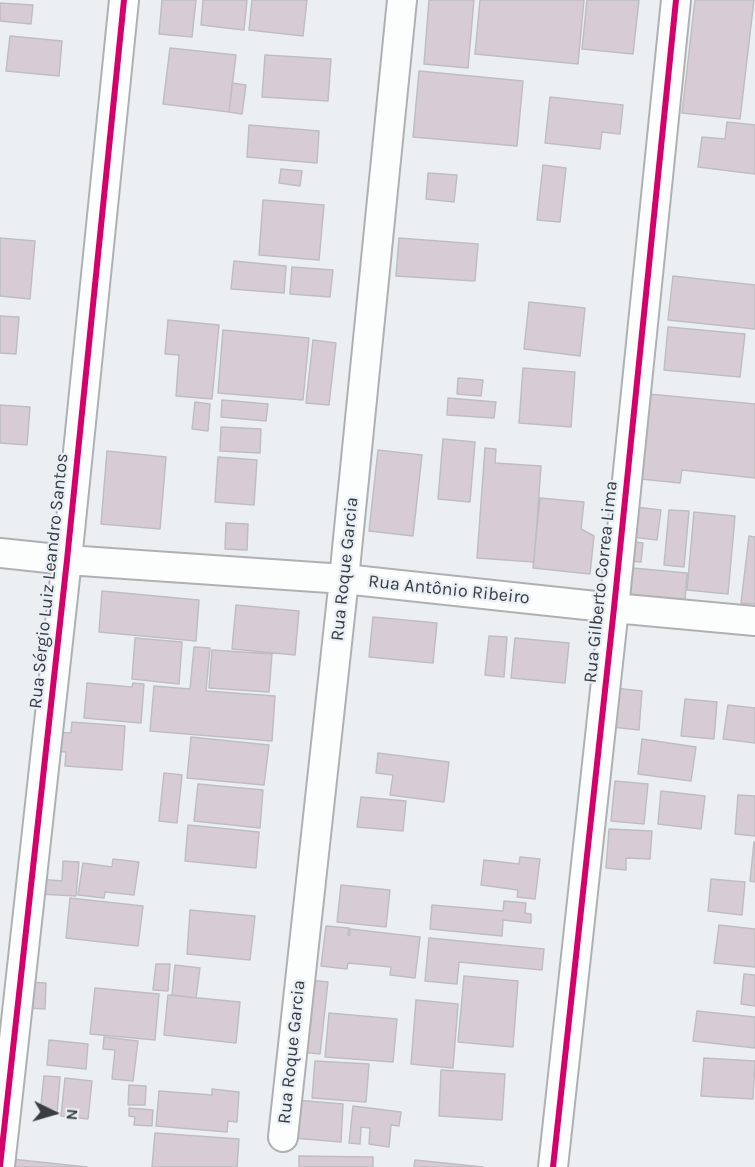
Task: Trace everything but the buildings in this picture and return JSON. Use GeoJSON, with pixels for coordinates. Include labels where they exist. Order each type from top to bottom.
{"type":"FeatureCollection","features":[{"type":"Feature","properties":{"kind":"street","name":"Rua Sérgio Luiz Leandro Santos"},"geometry":{"type":"LineString","coordinates":[[0,1166],[67,560],[124,0]]}},
{"type":"Feature","properties":{"kind":"street","name":"Rua Roque Garcia"},"geometry":{"type":"LineString","coordinates":[[283,1137],[344,579],[402,0]]}},
{"type":"Feature","properties":{"kind":"street","name":"Rua Gilberto Correa Lima"},"geometry":{"type":"LineString","coordinates":[[553,1167],[614,608],[676,0]]}},
{"type":"Feature","properties":{"kind":"street","name":"Rua Antônio Ribeiro"},"geometry":{"type":"LineString","coordinates":[[0,553],[67,560],[344,579],[755,621]]}},
{"type":"Feature","properties":{"kind":"cycle path"},"geometry":{"type":"LineString","coordinates":[[0,1166],[67,560],[124,0]]}},
{"type":"Feature","properties":{"kind":"cycle path"},"geometry":{"type":"LineString","coordinates":[[553,1167],[614,608],[676,0]]}}]}
